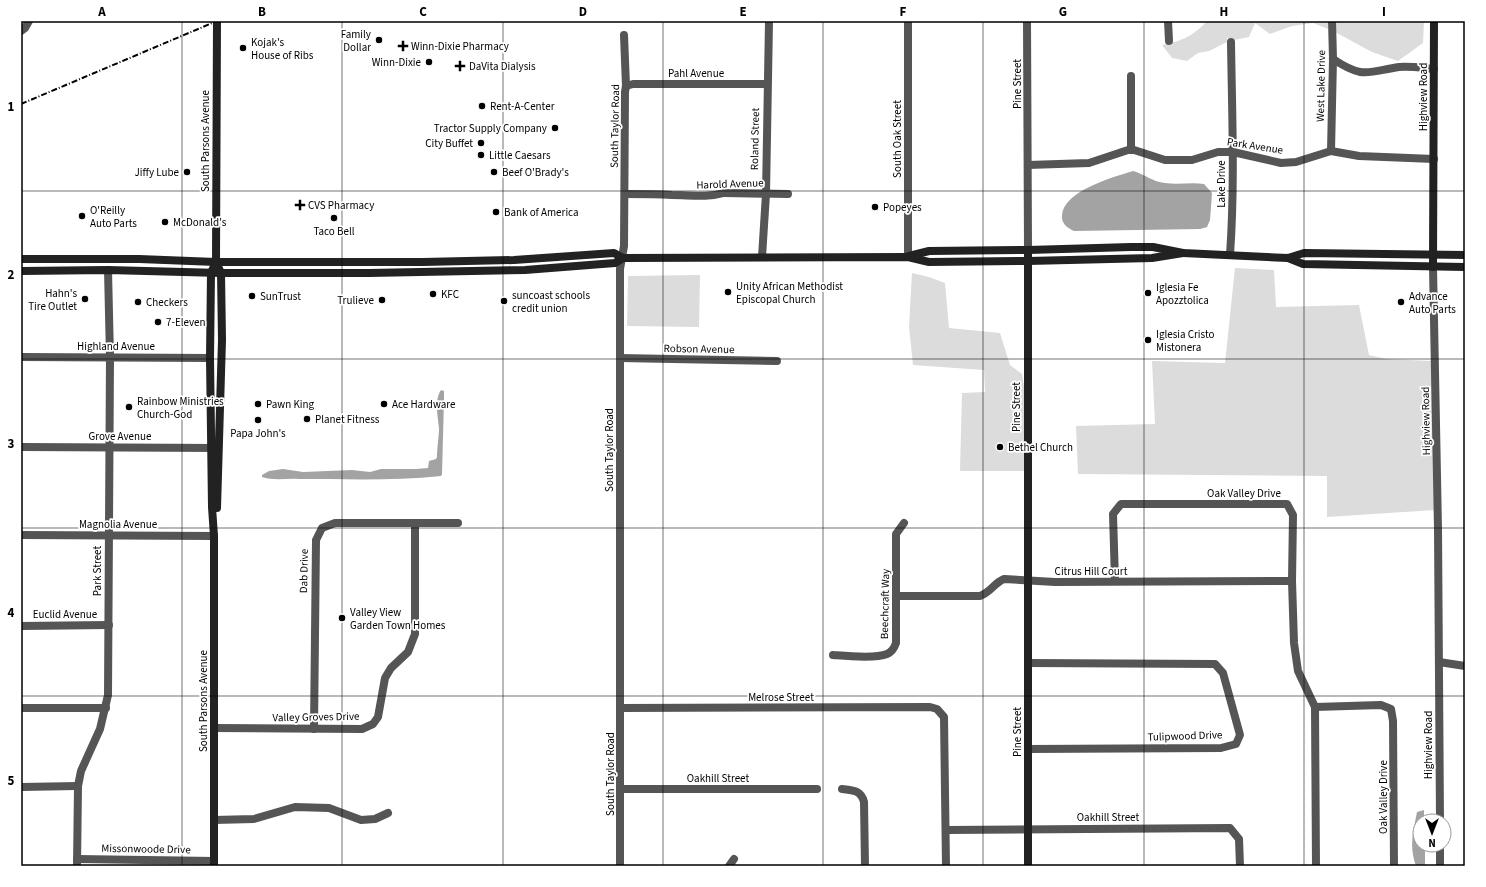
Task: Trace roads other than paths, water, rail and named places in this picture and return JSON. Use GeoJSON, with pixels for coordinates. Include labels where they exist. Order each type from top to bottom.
{"type":"FeatureCollection","features":[{"type":"Feature","properties":{"kind":"main road","name":"South Parsons Avenue"},"geometry":{"type":"LineString","coordinates":[[214,863],[214,536],[217,507],[210,358],[211,273],[216,262],[217,21]]}},
{"type":"Feature","properties":{"kind":"main road","name":"Highview Road"},"geometry":{"type":"LineString","coordinates":[[1433,267],[1434,21]]}},
{"type":"Feature","properties":{"kind":"main road"},"geometry":{"type":"LineString","coordinates":[[908,257],[929,251],[1154,247],[1183,253],[1288,258],[1303,264],[1465,267]]}},
{"type":"Feature","properties":{"kind":"main road","name":"Pine Street"},"geometry":{"type":"LineString","coordinates":[[1028,250],[1028,866]]}},
{"type":"Feature","properties":{"kind":"main road"},"geometry":{"type":"LineString","coordinates":[[21,259],[139,259],[216,262],[446,261],[514,260],[614,253],[623,258],[908,257],[929,262],[1152,258],[1183,253]]}},
{"type":"Feature","properties":{"kind":"main road"},"geometry":{"type":"LineString","coordinates":[[1288,258],[1304,253],[1433,256],[1465,255]]}},
{"type":"Feature","properties":{"kind":"main road"},"geometry":{"type":"LineString","coordinates":[[21,270],[108,270],[211,273],[369,273],[525,270],[615,263],[623,258]]}},
{"type":"Feature","properties":{"kind":"main road","name":"South Parsons Avenue"},"geometry":{"type":"LineString","coordinates":[[215,448],[222,358],[221,273],[216,262]]}},
{"type":"Feature","properties":{"kind":"street"},"geometry":{"type":"LineString","coordinates":[[21,31],[25,28],[29,21]]}},
{"type":"Feature","properties":{"kind":"street","name":"Roland Street"},"geometry":{"type":"LineString","coordinates":[[762,257],[766,194],[769,21]]}},
{"type":"Feature","properties":{"kind":"street","name":"South Oak Street"},"geometry":{"type":"LineString","coordinates":[[908,21],[908,257]]}},
{"type":"Feature","properties":{"kind":"street","name":"Pine Street"},"geometry":{"type":"LineString","coordinates":[[1027,21],[1028,250]]}},
{"type":"Feature","properties":{"kind":"street"},"geometry":{"type":"LineString","coordinates":[[1168,21],[1169,41]]}},
{"type":"Feature","properties":{"kind":"street","name":"West Lake Drive"},"geometry":{"type":"LineString","coordinates":[[1331,151],[1333,59],[1332,21]]}},
{"type":"Feature","properties":{"kind":"street","name":"South Taylor Road"},"geometry":{"type":"LineString","coordinates":[[620,866],[620,269],[624,246],[625,194],[626,86],[624,35]]}},
{"type":"Feature","properties":{"kind":"street","name":"Lake Drive"},"geometry":{"type":"LineString","coordinates":[[1230,255],[1232,222],[1231,42]]}},
{"type":"Feature","properties":{"kind":"street"},"geometry":{"type":"LineString","coordinates":[[1333,59],[1347,69],[1362,73],[1401,67],[1434,69]]}},
{"type":"Feature","properties":{"kind":"street"},"geometry":{"type":"LineString","coordinates":[[1028,164],[1090,163],[1131,149],[1131,76]]}},
{"type":"Feature","properties":{"kind":"street","name":"Pahl Avenue"},"geometry":{"type":"LineString","coordinates":[[626,86],[632,84],[767,84]]}},
{"type":"Feature","properties":{"kind":"street","name":"Park Avenue"},"geometry":{"type":"LineString","coordinates":[[1131,149],[1165,160],[1192,160],[1218,152],[1232,152],[1280,163],[1296,162],[1331,151],[1359,156],[1434,159]]}},
{"type":"Feature","properties":{"kind":"street","name":"Harold Avenue"},"geometry":{"type":"LineString","coordinates":[[625,194],[706,197],[724,193],[788,194]]}},
{"type":"Feature","properties":{"kind":"street","name":"Highview Road"},"geometry":{"type":"LineString","coordinates":[[1433,267],[1436,346],[1440,813]]}},
{"type":"Feature","properties":{"kind":"street","name":"Park Street"},"geometry":{"type":"LineString","coordinates":[[77,863],[78,786],[81,771],[100,730],[108,695],[110,357],[108,270]]}},
{"type":"Feature","properties":{"kind":"street","name":"Highland Avenue"},"geometry":{"type":"LineString","coordinates":[[21,357],[210,358]]}},
{"type":"Feature","properties":{"kind":"street","name":"Robson Avenue"},"geometry":{"type":"LineString","coordinates":[[620,358],[777,360]]}},
{"type":"Feature","properties":{"kind":"street","name":"Grove Avenue"},"geometry":{"type":"LineString","coordinates":[[21,447],[215,448]]}},
{"type":"Feature","properties":{"kind":"street","name":"Oak Valley Drive"},"geometry":{"type":"LineString","coordinates":[[1115,581],[1113,514],[1121,504],[1287,504],[1293,515],[1292,581],[1294,643],[1298,671],[1315,706],[1316,866]]}},
{"type":"Feature","properties":{"kind":"street","name":"Dab Drive"},"geometry":{"type":"LineString","coordinates":[[314,729],[316,540],[322,528],[335,523],[458,523]]}},
{"type":"Feature","properties":{"kind":"street","name":"Valley Groves Drive"},"geometry":{"type":"LineString","coordinates":[[214,728],[362,729],[373,724],[378,717],[385,678],[391,668],[408,652],[415,634],[415,523]]}},
{"type":"Feature","properties":{"kind":"street","name":"Beechcraft Way"},"geometry":{"type":"LineString","coordinates":[[833,656],[876,656],[886,655],[894,650],[896,643],[896,534],[904,523]]}},
{"type":"Feature","properties":{"kind":"street","name":"Magnolia Avenue"},"geometry":{"type":"LineString","coordinates":[[21,535],[214,536]]}},
{"type":"Feature","properties":{"kind":"street","name":"Citrus Hill Court"},"geometry":{"type":"LineString","coordinates":[[896,596],[980,596],[987,593],[999,581],[1004,579],[1020,579],[1027,581],[1292,581]]}},
{"type":"Feature","properties":{"kind":"street","name":"Euclid Avenue"},"geometry":{"type":"LineString","coordinates":[[21,626],[108,625]]}},
{"type":"Feature","properties":{"kind":"street"},"geometry":{"type":"LineString","coordinates":[[1439,662],[1465,666]]}},
{"type":"Feature","properties":{"kind":"street","name":"Tulipwood Drive"},"geometry":{"type":"LineString","coordinates":[[1028,663],[1215,664],[1223,673],[1240,735],[1236,744],[1221,748],[1028,749]]}},
{"type":"Feature","properties":{"kind":"street","name":"Oak Valley Drive"},"geometry":{"type":"LineString","coordinates":[[1315,706],[1381,705],[1391,709],[1393,721],[1394,866]]}},
{"type":"Feature","properties":{"kind":"street","name":"Melrose Street"},"geometry":{"type":"LineString","coordinates":[[621,708],[930,707],[937,709],[944,717],[946,830]]}},
{"type":"Feature","properties":{"kind":"street"},"geometry":{"type":"LineString","coordinates":[[21,708],[106,708]]}},
{"type":"Feature","properties":{"kind":"street"},"geometry":{"type":"LineString","coordinates":[[21,787],[78,786]]}},
{"type":"Feature","properties":{"kind":"street","name":"Oakhill Street"},"geometry":{"type":"LineString","coordinates":[[620,789],[816,789]]}},
{"type":"Feature","properties":{"kind":"street"},"geometry":{"type":"LineString","coordinates":[[842,789],[854,790],[860,793],[863,797],[865,866]]}},
{"type":"Feature","properties":{"kind":"street"},"geometry":{"type":"LineString","coordinates":[[214,820],[254,819],[295,807],[328,808],[361,820],[375,819],[388,813]]}},
{"type":"Feature","properties":{"kind":"street","name":"Oakhill Street"},"geometry":{"type":"LineString","coordinates":[[946,830],[1028,828],[1230,828],[1239,839],[1240,866]]}},
{"type":"Feature","properties":{"kind":"street"},"geometry":{"type":"LineString","coordinates":[[946,830],[946,866]]}},
{"type":"Feature","properties":{"kind":"street"},"geometry":{"type":"LineString","coordinates":[[1440,853],[1440,866]]}},
{"type":"Feature","properties":{"kind":"street"},"geometry":{"type":"LineString","coordinates":[[729,866],[734,859]]}},
{"type":"Feature","properties":{"kind":"street","name":"Missonwoode Drive"},"geometry":{"type":"LineString","coordinates":[[77,863],[214,863]]}},
{"type":"Feature","properties":{"kind":"railway"},"geometry":{"type":"LineString","coordinates":[[21,104],[217,21]]}},
{"type":"Feature","properties":{"kind":"place","name":"Family Dollar"},"geometry":{"type":"Point","coordinates":[379,40]}},
{"type":"Feature","properties":{"kind":"place","name":"Winn-Dixie Pharmacy"},"geometry":{"type":"Point","coordinates":[403,46]}},
{"type":"Feature","properties":{"kind":"place","name":"Kojak's House of Ribs"},"geometry":{"type":"Point","coordinates":[243,48]}},
{"type":"Feature","properties":{"kind":"place","name":"Winn-Dixie"},"geometry":{"type":"Point","coordinates":[429,62]}},
{"type":"Feature","properties":{"kind":"place","name":"DaVita Dialysis"},"geometry":{"type":"Point","coordinates":[460,66]}},
{"type":"Feature","properties":{"kind":"place","name":"Rent-A-Center"},"geometry":{"type":"Point","coordinates":[482,106]}},
{"type":"Feature","properties":{"kind":"place","name":"Tractor Supply Company"},"geometry":{"type":"Point","coordinates":[555,128]}},
{"type":"Feature","properties":{"kind":"place","name":"City Buffet"},"geometry":{"type":"Point","coordinates":[481,143]}},
{"type":"Feature","properties":{"kind":"place","name":"Little Caesars"},"geometry":{"type":"Point","coordinates":[481,155]}},
{"type":"Feature","properties":{"kind":"place","name":"Jiffy Lube"},"geometry":{"type":"Point","coordinates":[187,172]}},
{"type":"Feature","properties":{"kind":"place","name":"Beef O'Brady's"},"geometry":{"type":"Point","coordinates":[494,172]}},
{"type":"Feature","properties":{"kind":"place","name":"CVS Pharmacy"},"geometry":{"type":"Point","coordinates":[300,205]}},
{"type":"Feature","properties":{"kind":"place","name":"Popeyes"},"geometry":{"type":"Point","coordinates":[875,207]}},
{"type":"Feature","properties":{"kind":"place","name":"Bank of America"},"geometry":{"type":"Point","coordinates":[496,212]}},
{"type":"Feature","properties":{"kind":"place","name":"O'Reilly Auto Parts"},"geometry":{"type":"Point","coordinates":[82,216]}},
{"type":"Feature","properties":{"kind":"place","name":"Taco Bell"},"geometry":{"type":"Point","coordinates":[334,218]}},
{"type":"Feature","properties":{"kind":"place","name":"McDonald's"},"geometry":{"type":"Point","coordinates":[165,222]}},
{"type":"Feature","properties":{"kind":"place","name":"Unity African Methodist Episcopal Church"},"geometry":{"type":"Point","coordinates":[728,292]}},
{"type":"Feature","properties":{"kind":"place","name":"Iglesia Fe Apozztolica"},"geometry":{"type":"Point","coordinates":[1148,293]}},
{"type":"Feature","properties":{"kind":"place","name":"KFC"},"geometry":{"type":"Point","coordinates":[433,294]}},
{"type":"Feature","properties":{"kind":"place","name":"SunTrust"},"geometry":{"type":"Point","coordinates":[252,296]}},
{"type":"Feature","properties":{"kind":"place","name":"Hahn's Tire Outlet"},"geometry":{"type":"Point","coordinates":[85,299]}},
{"type":"Feature","properties":{"kind":"place","name":"Trulieve"},"geometry":{"type":"Point","coordinates":[382,300]}},
{"type":"Feature","properties":{"kind":"place","name":"suncoast schools credit union"},"geometry":{"type":"Point","coordinates":[504,301]}},
{"type":"Feature","properties":{"kind":"place","name":"Checkers"},"geometry":{"type":"Point","coordinates":[138,302]}},
{"type":"Feature","properties":{"kind":"place","name":"Advance Auto Parts"},"geometry":{"type":"Point","coordinates":[1401,302]}},
{"type":"Feature","properties":{"kind":"place","name":"7-Eleven"},"geometry":{"type":"Point","coordinates":[158,322]}},
{"type":"Feature","properties":{"kind":"place","name":"Iglesia Cristo Mistonera"},"geometry":{"type":"Point","coordinates":[1148,340]}},
{"type":"Feature","properties":{"kind":"place","name":"Pawn King"},"geometry":{"type":"Point","coordinates":[258,404]}},
{"type":"Feature","properties":{"kind":"place","name":"Ace Hardware"},"geometry":{"type":"Point","coordinates":[384,404]}},
{"type":"Feature","properties":{"kind":"place","name":"Rainbow Ministries Church-God"},"geometry":{"type":"Point","coordinates":[129,407]}},
{"type":"Feature","properties":{"kind":"place","name":"Planet Fitness"},"geometry":{"type":"Point","coordinates":[307,419]}},
{"type":"Feature","properties":{"kind":"place","name":"Papa John's"},"geometry":{"type":"Point","coordinates":[258,420]}},
{"type":"Feature","properties":{"kind":"place","name":"Bethel Church"},"geometry":{"type":"Point","coordinates":[1000,447]}},
{"type":"Feature","properties":{"kind":"place","name":"Valley View Garden Town Homes"},"geometry":{"type":"Point","coordinates":[342,618]}}]}
